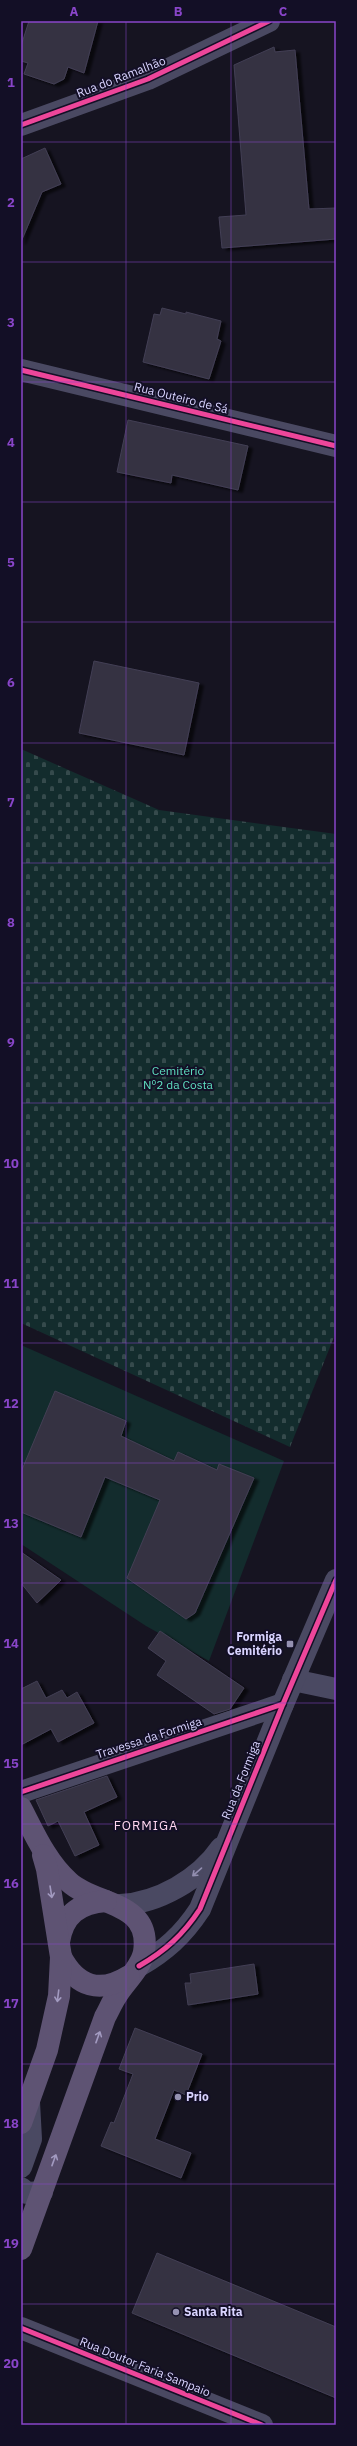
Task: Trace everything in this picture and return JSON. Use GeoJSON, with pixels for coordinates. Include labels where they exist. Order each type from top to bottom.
{"type":"FeatureCollection","features":[{"type":"Feature","properties":{"kind":"main road"},"geometry":{"type":"LineString","coordinates":[[21,1808],[55,1868],[69,1882],[84,1893],[113,1903],[132,1914],[140,1925],[144,1939],[144,1953],[105,2017],[21,2249]]}},
{"type":"Feature","properties":{"kind":"main road"},"geometry":{"type":"LineString","coordinates":[[38,1840],[47,1869],[60,1951],[68,1970],[78,1980],[90,1985],[104,1986],[118,1984],[134,1971]]}},
{"type":"Feature","properties":{"kind":"main road"},"geometry":{"type":"LineString","coordinates":[[21,2123],[53,2026],[58,1996],[61,1930],[67,1917],[78,1907],[92,1902],[113,1903]]}},
{"type":"Feature","properties":{"kind":"street","name":"Rua do Ramalhão"},"geometry":{"type":"LineString","coordinates":[[21,124],[148,79],[269,21]]}},
{"type":"Feature","properties":{"kind":"street","name":"Rua Outeiro de Sá"},"geometry":{"type":"LineString","coordinates":[[21,370],[336,446]]}},
{"type":"Feature","properties":{"kind":"street","name":"Rua da Formiga"},"geometry":{"type":"LineString","coordinates":[[134,1971],[161,1953],[179,1938],[200,1910],[283,1704],[336,1580]]}},
{"type":"Feature","properties":{"kind":"street"},"geometry":{"type":"LineString","coordinates":[[293,1680],[336,1690]]}},
{"type":"Feature","properties":{"kind":"street","name":"Travessa da Formiga"},"geometry":{"type":"LineString","coordinates":[[21,1792],[283,1704]]}},
{"type":"Feature","properties":{"kind":"street","name":"Rua da Formiga"},"geometry":{"type":"LineString","coordinates":[[113,1903],[138,1904],[172,1890],[196,1874],[218,1852],[231,1832]]}},
{"type":"Feature","properties":{"kind":"street"},"geometry":{"type":"LineString","coordinates":[[21,2167],[31,2139],[29,2102]]}},
{"type":"Feature","properties":{"kind":"street"},"geometry":{"type":"LineString","coordinates":[[21,2188],[26,2193],[42,2192]]}},
{"type":"Feature","properties":{"kind":"street","name":"Rua Doutor Faria Sampaio"},"geometry":{"type":"LineString","coordinates":[[21,2328],[262,2425]]}},
{"type":"Feature","properties":{"kind":"green space","name":"Cemitério Nº2 da Costa"},"geometry":{"type":"Polygon","coordinates":[[[21,749],[159,810],[336,834],[336,1332],[290,1447],[21,1323],[21,749]]]}},
{"type":"Feature","properties":{"kind":"green space"},"geometry":{"type":"Polygon","coordinates":[[[21,1345],[284,1461],[209,1661],[146,1626],[21,1544],[21,1345]]]}},
{"type":"Feature","properties":{"kind":"building"},"geometry":{"type":"Polygon","coordinates":[[[29,21],[98,21],[84,73],[68,67],[64,79],[54,84],[24,74],[28,63],[21,61],[21,46],[29,21]]]}},
{"type":"Feature","properties":{"kind":"building"},"geometry":{"type":"Polygon","coordinates":[[[274,47],[275,52],[295,50],[309,209],[336,208],[336,239],[222,248],[219,217],[246,215],[234,65],[274,47]]]}},
{"type":"Feature","properties":{"kind":"building"},"geometry":{"type":"Polygon","coordinates":[[[45,148],[61,184],[42,192],[21,242],[21,159],[45,148]]]}},
{"type":"Feature","properties":{"kind":"building"},"geometry":{"type":"Polygon","coordinates":[[[162,308],[186,314],[186,312],[221,321],[217,339],[221,341],[209,379],[143,362],[154,314],[160,315],[162,308]]]}},
{"type":"Feature","properties":{"kind":"building"},"geometry":{"type":"Polygon","coordinates":[[[128,420],[248,446],[238,490],[172,475],[171,483],[117,472],[128,420]]]}},
{"type":"Feature","properties":{"kind":"building"},"geometry":{"type":"Polygon","coordinates":[[[94,661],[199,683],[184,755],[79,733],[94,661]]]}},
{"type":"Feature","properties":{"kind":"building"},"geometry":{"type":"Polygon","coordinates":[[[55,1391],[126,1421],[121,1436],[174,1461],[178,1452],[217,1470],[219,1464],[254,1478],[195,1613],[186,1619],[127,1578],[160,1500],[105,1477],[81,1537],[21,1512],[21,1472],[55,1391]]]}},
{"type":"Feature","properties":{"kind":"building"},"geometry":{"type":"Polygon","coordinates":[[[21,1552],[61,1580],[37,1603],[21,1583],[21,1552]]]}},
{"type":"Feature","properties":{"kind":"building"},"geometry":{"type":"Polygon","coordinates":[[[160,1631],[244,1688],[230,1709],[214,1714],[157,1675],[166,1661],[148,1648],[160,1631]]]}},
{"type":"Feature","properties":{"kind":"building"},"geometry":{"type":"Polygon","coordinates":[[[37,1681],[46,1698],[62,1690],[67,1698],[77,1692],[94,1723],[58,1742],[51,1729],[21,1745],[21,1689],[37,1681]]]}},
{"type":"Feature","properties":{"kind":"building"},"geometry":{"type":"Polygon","coordinates":[[[107,1776],[117,1797],[84,1812],[99,1845],[75,1856],[58,1821],[48,1826],[36,1800],[107,1776]]]}},
{"type":"Feature","properties":{"kind":"building"},"geometry":{"type":"Polygon","coordinates":[[[254,1964],[258,1994],[188,2005],[185,1983],[191,1983],[190,1974],[254,1964]]]}},
{"type":"Feature","properties":{"kind":"building"},"geometry":{"type":"Polygon","coordinates":[[[135,2028],[202,2054],[186,2095],[174,2090],[155,2139],[191,2153],[181,2178],[101,2146],[111,2122],[114,2123],[133,2074],[119,2069],[135,2028]]]}},
{"type":"Feature","properties":{"kind":"building"},"geometry":{"type":"Polygon","coordinates":[[[157,2253],[336,2327],[336,2398],[132,2313],[157,2253]]]}},
{"type":"Feature","properties":{"kind":"cycle path"},"geometry":{"type":"LineString","coordinates":[[21,125],[148,79],[269,21]]}},
{"type":"Feature","properties":{"kind":"cycle path"},"geometry":{"type":"LineString","coordinates":[[21,370],[336,446]]}},
{"type":"Feature","properties":{"kind":"cycle path"},"geometry":{"type":"LineString","coordinates":[[139,1966],[173,1942],[187,1927],[200,1909],[283,1704],[336,1580]]}},
{"type":"Feature","properties":{"kind":"cycle path"},"geometry":{"type":"LineString","coordinates":[[21,1792],[283,1704]]}},
{"type":"Feature","properties":{"kind":"cycle path"},"geometry":{"type":"LineString","coordinates":[[21,2328],[262,2425]]}},
{"type":"Feature","properties":{"kind":"place","name":"Formiga Cemitério"},"geometry":{"type":"Point","coordinates":[290,1644]}},
{"type":"Feature","properties":{"kind":"place","name":"Prio"},"geometry":{"type":"Point","coordinates":[178,2097]}},
{"type":"Feature","properties":{"kind":"place","name":"Santa Rita"},"geometry":{"type":"Point","coordinates":[176,2312]}},
{"type":"Feature","properties":{"kind":"district","name":"FORMIGA"},"geometry":{"type":"Point","coordinates":[146,1825]}}]}
